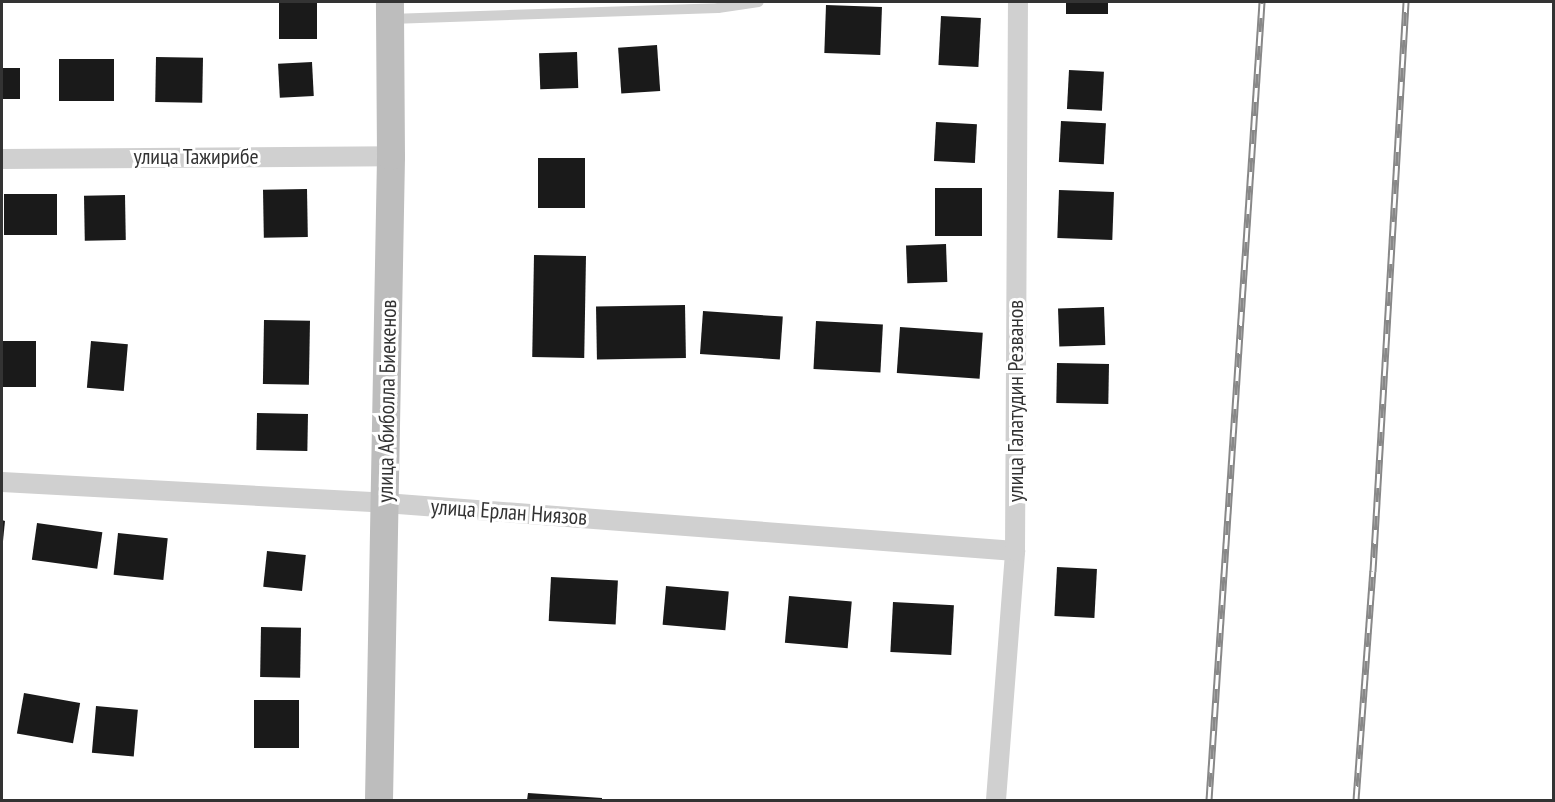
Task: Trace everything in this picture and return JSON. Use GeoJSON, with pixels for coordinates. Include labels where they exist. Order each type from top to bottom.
{"type":"FeatureCollection","features":[{"type":"Feature","properties":{"kind":"street","name":"улица Галатудин Резванов"},"geometry":{"type":"LineString","coordinates":[[996,801],[1016,551],[1018,2]]}},
{"type":"Feature","properties":{"kind":"street","name":"улица Абиболла Биекенов"},"geometry":{"type":"LineString","coordinates":[[379,801],[392,156],[390,10]]}},
{"type":"Feature","properties":{"kind":"street","name":"улица Тажирибе"},"geometry":{"type":"LineString","coordinates":[[2,159],[392,156]]}},
{"type":"Feature","properties":{"kind":"street","name":"улица Ерлан Ниязов"},"geometry":{"type":"LineString","coordinates":[[2,482],[385,502],[1016,551]]}},
{"type":"Feature","properties":{"kind":"lane"},"geometry":{"type":"LineString","coordinates":[[390,10],[718,8],[759,2]]}},
{"type":"Feature","properties":{"kind":"building"},"geometry":{"type":"Polygon","coordinates":[[[279,2],[317,2],[317,39],[279,39],[279,2]]]}},
{"type":"Feature","properties":{"kind":"building"},"geometry":{"type":"Polygon","coordinates":[[[1066,2],[1108,2],[1108,14],[1066,14],[1066,2]]]}},
{"type":"Feature","properties":{"kind":"building"},"geometry":{"type":"Polygon","coordinates":[[[826,5],[882,7],[880,55],[824,53],[826,5]]]}},
{"type":"Feature","properties":{"kind":"building"},"geometry":{"type":"Polygon","coordinates":[[[941,16],[981,18],[978,67],[938,65],[941,16]]]}},
{"type":"Feature","properties":{"kind":"building"},"geometry":{"type":"Polygon","coordinates":[[[657,45],[660,91],[621,94],[618,48],[657,45]]]}},
{"type":"Feature","properties":{"kind":"building"},"geometry":{"type":"Polygon","coordinates":[[[577,52],[578,88],[540,89],[539,53],[577,52]]]}},
{"type":"Feature","properties":{"kind":"building"},"geometry":{"type":"Polygon","coordinates":[[[156,57],[203,58],[202,103],[155,102],[156,57]]]}},
{"type":"Feature","properties":{"kind":"building"},"geometry":{"type":"Polygon","coordinates":[[[59,59],[114,59],[114,101],[59,101],[59,59]]]}},
{"type":"Feature","properties":{"kind":"building"},"geometry":{"type":"Polygon","coordinates":[[[312,62],[314,96],[280,98],[278,64],[312,62]]]}},
{"type":"Feature","properties":{"kind":"building"},"geometry":{"type":"Polygon","coordinates":[[[2,68],[20,68],[20,99],[2,99],[2,68]]]}},
{"type":"Feature","properties":{"kind":"building"},"geometry":{"type":"Polygon","coordinates":[[[1069,70],[1104,72],[1102,111],[1067,109],[1069,70]]]}},
{"type":"Feature","properties":{"kind":"building"},"geometry":{"type":"Polygon","coordinates":[[[1061,121],[1106,123],[1104,164],[1059,162],[1061,121]]]}},
{"type":"Feature","properties":{"kind":"building"},"geometry":{"type":"Polygon","coordinates":[[[936,122],[977,124],[975,163],[934,161],[936,122]]]}},
{"type":"Feature","properties":{"kind":"building"},"geometry":{"type":"Polygon","coordinates":[[[538,158],[585,158],[585,208],[538,208],[538,158]]]}},
{"type":"Feature","properties":{"kind":"building"},"geometry":{"type":"Polygon","coordinates":[[[935,188],[982,188],[982,236],[935,236],[935,188]]]}},
{"type":"Feature","properties":{"kind":"building"},"geometry":{"type":"Polygon","coordinates":[[[307,189],[308,237],[264,238],[263,190],[307,189]]]}},
{"type":"Feature","properties":{"kind":"building"},"geometry":{"type":"Polygon","coordinates":[[[1059,190],[1114,192],[1112,240],[1057,238],[1059,190]]]}},
{"type":"Feature","properties":{"kind":"building"},"geometry":{"type":"Polygon","coordinates":[[[4,194],[57,194],[57,235],[4,235],[4,194]]]}},
{"type":"Feature","properties":{"kind":"building"},"geometry":{"type":"Polygon","coordinates":[[[125,195],[126,240],[85,241],[84,196],[125,195]]]}},
{"type":"Feature","properties":{"kind":"building"},"geometry":{"type":"Polygon","coordinates":[[[946,244],[947,282],[907,283],[906,245],[946,244]]]}},
{"type":"Feature","properties":{"kind":"building"},"geometry":{"type":"Polygon","coordinates":[[[534,255],[586,256],[584,358],[532,357],[534,255]]]}},
{"type":"Feature","properties":{"kind":"building"},"geometry":{"type":"Polygon","coordinates":[[[685,305],[686,358],[597,360],[596,307],[685,305]]]}},
{"type":"Feature","properties":{"kind":"building"},"geometry":{"type":"Polygon","coordinates":[[[1104,307],[1105,345],[1059,347],[1058,309],[1104,307]]]}},
{"type":"Feature","properties":{"kind":"building"},"geometry":{"type":"Polygon","coordinates":[[[703,311],[783,317],[780,359],[700,354],[703,311]]]}},
{"type":"Feature","properties":{"kind":"building"},"geometry":{"type":"Polygon","coordinates":[[[264,320],[310,321],[309,385],[263,384],[264,320]]]}},
{"type":"Feature","properties":{"kind":"building"},"geometry":{"type":"Polygon","coordinates":[[[816,321],[883,325],[880,372],[813,369],[816,321]]]}},
{"type":"Feature","properties":{"kind":"building"},"geometry":{"type":"Polygon","coordinates":[[[900,327],[983,333],[980,379],[897,373],[900,327]]]}},
{"type":"Feature","properties":{"kind":"building"},"geometry":{"type":"Polygon","coordinates":[[[2,341],[36,341],[36,387],[2,387],[2,341]]]}},
{"type":"Feature","properties":{"kind":"building"},"geometry":{"type":"Polygon","coordinates":[[[91,341],[128,344],[124,391],[87,388],[91,341]]]}},
{"type":"Feature","properties":{"kind":"building"},"geometry":{"type":"Polygon","coordinates":[[[1057,363],[1109,364],[1108,404],[1056,403],[1057,363]]]}},
{"type":"Feature","properties":{"kind":"building"},"geometry":{"type":"Polygon","coordinates":[[[257,413],[308,414],[307,451],[256,450],[257,413]]]}},
{"type":"Feature","properties":{"kind":"building"},"geometry":{"type":"Polygon","coordinates":[[[2,520],[5,521],[3,541],[2,541],[2,520]]]}},
{"type":"Feature","properties":{"kind":"building"},"geometry":{"type":"Polygon","coordinates":[[[37,523],[102,532],[97,569],[32,560],[37,523]]]}},
{"type":"Feature","properties":{"kind":"building"},"geometry":{"type":"Polygon","coordinates":[[[118,533],[168,538],[163,580],[114,575],[118,533]]]}},
{"type":"Feature","properties":{"kind":"building"},"geometry":{"type":"Polygon","coordinates":[[[267,551],[306,555],[302,591],[263,587],[267,551]]]}},
{"type":"Feature","properties":{"kind":"building"},"geometry":{"type":"Polygon","coordinates":[[[1057,567],[1097,569],[1094,618],[1054,616],[1057,567]]]}},
{"type":"Feature","properties":{"kind":"building"},"geometry":{"type":"Polygon","coordinates":[[[551,577],[618,581],[616,624],[549,621],[551,577]]]}},
{"type":"Feature","properties":{"kind":"building"},"geometry":{"type":"Polygon","coordinates":[[[666,586],[729,591],[725,630],[663,625],[666,586]]]}},
{"type":"Feature","properties":{"kind":"building"},"geometry":{"type":"Polygon","coordinates":[[[789,596],[852,601],[848,648],[785,643],[789,596]]]}},
{"type":"Feature","properties":{"kind":"building"},"geometry":{"type":"Polygon","coordinates":[[[893,602],[954,605],[951,655],[890,652],[893,602]]]}},
{"type":"Feature","properties":{"kind":"building"},"geometry":{"type":"Polygon","coordinates":[[[261,627],[301,628],[300,678],[260,677],[261,627]]]}},
{"type":"Feature","properties":{"kind":"building"},"geometry":{"type":"Polygon","coordinates":[[[24,693],[80,703],[73,743],[17,733],[24,693]]]}},
{"type":"Feature","properties":{"kind":"building"},"geometry":{"type":"Polygon","coordinates":[[[254,700],[299,700],[299,748],[254,748],[254,700]]]}},
{"type":"Feature","properties":{"kind":"building"},"geometry":{"type":"Polygon","coordinates":[[[96,706],[138,710],[134,756],[92,753],[96,706]]]}},
{"type":"Feature","properties":{"kind":"building"},"geometry":{"type":"Polygon","coordinates":[[[528,793],[602,798],[602,800],[527,800],[528,793]]]}},
{"type":"Feature","properties":{"kind":"railway"},"geometry":{"type":"LineString","coordinates":[[1209,800],[1262,2]]}},
{"type":"Feature","properties":{"kind":"railway"},"geometry":{"type":"LineString","coordinates":[[1356,800],[1373,571],[1406,2]]}}]}
